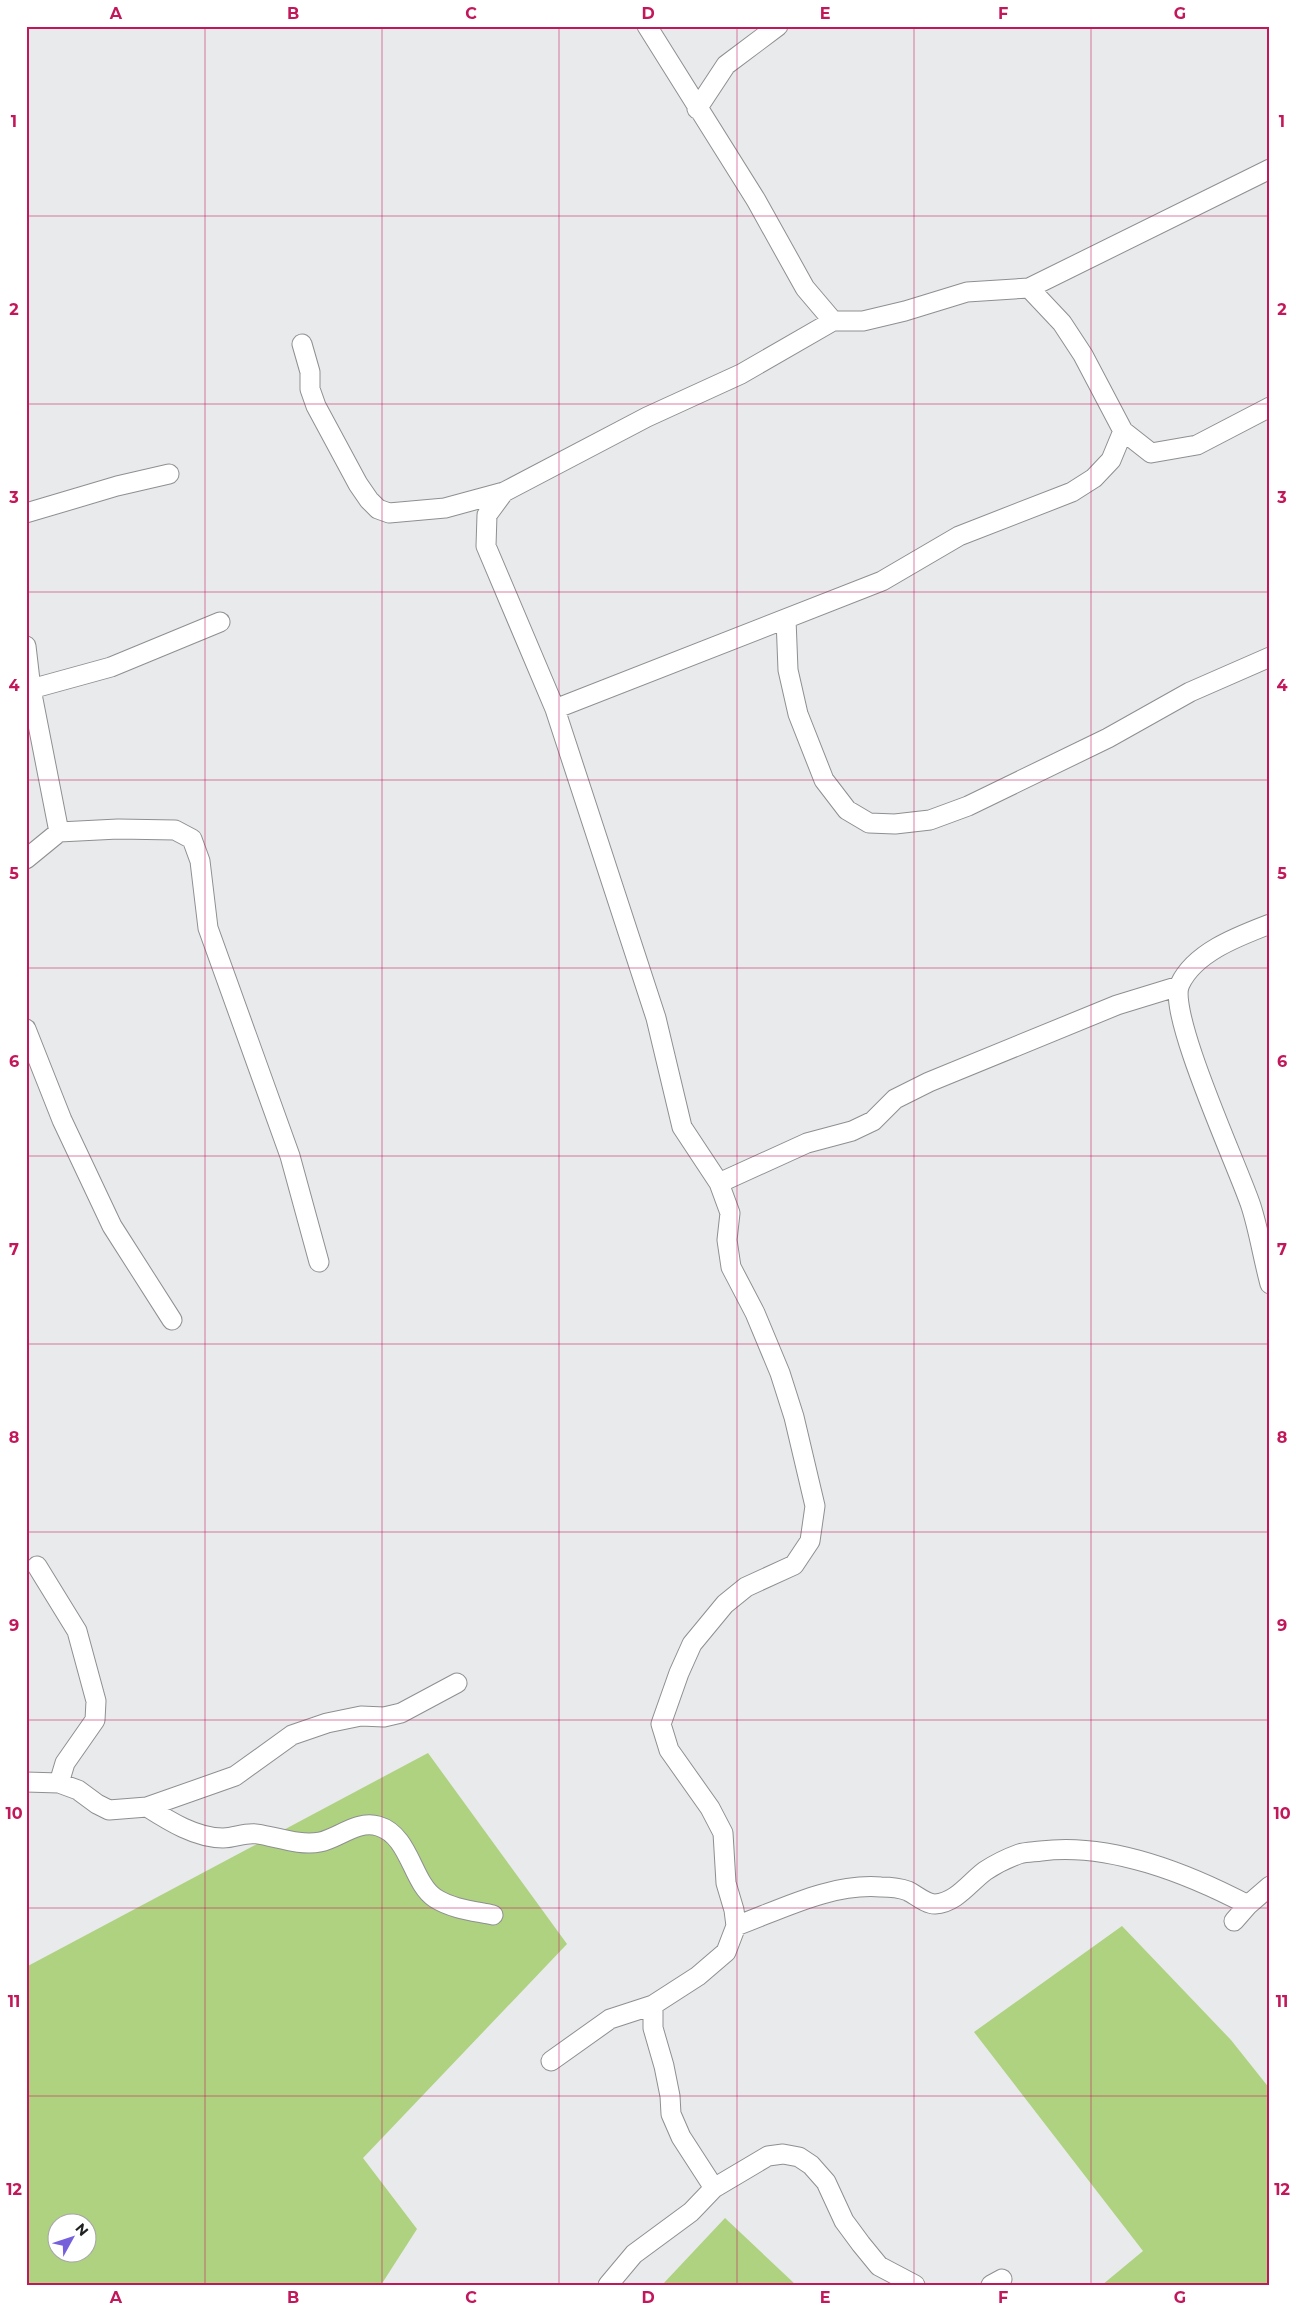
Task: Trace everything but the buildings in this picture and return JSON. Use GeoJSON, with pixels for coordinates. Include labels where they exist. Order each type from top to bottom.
{"type":"FeatureCollection","features":[{"type":"Feature","properties":{"kind":"street"},"geometry":{"type":"LineString","coordinates":[[646,26],[756,200],[805,288],[833,321]]}},
{"type":"Feature","properties":{"kind":"street"},"geometry":{"type":"LineString","coordinates":[[698,109],[726,65],[778,26]]}},
{"type":"Feature","properties":{"kind":"street"},"geometry":{"type":"LineString","coordinates":[[302,344],[310,372],[310,389],[316,406],[358,484],[369,500],[378,509],[389,513],[445,508],[504,492],[647,417],[741,374],[833,321],[863,321],[905,311],[967,292],[1029,288],[1270,169]]}},
{"type":"Feature","properties":{"kind":"street"},"geometry":{"type":"LineString","coordinates":[[1029,288],[1062,323],[1083,355],[1123,431],[1151,453],[1197,445],[1270,407]]}},
{"type":"Feature","properties":{"kind":"street"},"geometry":{"type":"LineString","coordinates":[[555,709],[882,581],[959,536],[1072,492],[1094,478],[1111,460],[1123,431]]}},
{"type":"Feature","properties":{"kind":"street"},"geometry":{"type":"LineString","coordinates":[[26,512],[116,486],[169,474]]}},
{"type":"Feature","properties":{"kind":"street"},"geometry":{"type":"LineString","coordinates":[[504,492],[487,515],[486,546],[555,709],[656,1018],[682,1127],[719,1183],[730,1214],[727,1240],[731,1267],[755,1313],[780,1373],[794,1418],[803,1463],[815,1506],[810,1542],[794,1565],[746,1587],[725,1604],[692,1644],[679,1673],[661,1724],[669,1750],[710,1808],[722,1833],[726,1883],[734,1910],[736,1926],[726,1952],[698,1976],[653,2005],[610,2019],[551,2061]]}},
{"type":"Feature","properties":{"kind":"street"},"geometry":{"type":"LineString","coordinates":[[786,619],[788,670],[798,714],[824,780],[848,810],[869,823],[895,824],[930,820],[968,806],[1108,738],[1190,692],[1270,657]]}},
{"type":"Feature","properties":{"kind":"street"},"geometry":{"type":"LineString","coordinates":[[31,689],[111,667],[220,622]]}},
{"type":"Feature","properties":{"kind":"street"},"geometry":{"type":"LineString","coordinates":[[26,646],[31,689],[59,832]]}},
{"type":"Feature","properties":{"kind":"street"},"geometry":{"type":"LineString","coordinates":[[26,859],[59,832],[118,829],[175,830],[192,839],[200,860],[208,928],[290,1156],[318,1262]]}},
{"type":"Feature","properties":{"kind":"street"},"geometry":{"type":"LineString","coordinates":[[1270,924],[1247,933],[1207,955],[1190,968],[1179,986],[1180,1002],[1188,1039],[1214,1115],[1265,1245],[1270,1284]]}},
{"type":"Feature","properties":{"kind":"street"},"geometry":{"type":"LineString","coordinates":[[719,1183],[808,1143],[852,1131],[873,1121],[895,1100],[929,1082],[1117,1005],[1179,986]]}},
{"type":"Feature","properties":{"kind":"street"},"geometry":{"type":"LineString","coordinates":[[26,1029],[62,1120],[112,1226],[172,1320]]}},
{"type":"Feature","properties":{"kind":"street"},"geometry":{"type":"LineString","coordinates":[[37,1566],[77,1631],[89,1668],[96,1701],[96,1720],[65,1763],[59,1783]]}},
{"type":"Feature","properties":{"kind":"street"},"geometry":{"type":"LineString","coordinates":[[26,1782],[59,1783],[78,1790],[108,1810],[147,1807],[235,1776],[292,1735],[328,1723],[361,1716],[384,1717],[400,1713],[457,1683]]}},
{"type":"Feature","properties":{"kind":"street"},"geometry":{"type":"LineString","coordinates":[[147,1807],[198,1834],[223,1838],[250,1833],[306,1844],[323,1841],[345,1831],[366,1825],[378,1826],[391,1833],[404,1847],[433,1897],[449,1906],[493,1915]]}},
{"type":"Feature","properties":{"kind":"street"},"geometry":{"type":"LineString","coordinates":[[736,1926],[800,1901],[844,1890],[880,1887],[906,1891],[933,1904],[938,1903],[958,1895],[986,1871],[1020,1854],[1055,1849],[1097,1852],[1151,1865],[1218,1889],[1248,1905]]}},
{"type":"Feature","properties":{"kind":"street"},"geometry":{"type":"LineString","coordinates":[[1234,1921],[1248,1905],[1270,1886]]}},
{"type":"Feature","properties":{"kind":"street"},"geometry":{"type":"LineString","coordinates":[[653,2005],[653,2028],[664,2066],[670,2096],[671,2114],[681,2137],[714,2188]]}},
{"type":"Feature","properties":{"kind":"street"},"geometry":{"type":"LineString","coordinates":[[608,2285],[634,2254],[691,2212],[714,2188],[768,2156],[783,2154],[799,2157],[811,2165],[826,2182],[844,2221],[879,2266],[916,2285]]}},
{"type":"Feature","properties":{"kind":"green space"},"geometry":{"type":"Polygon","coordinates":[[[428,1753],[567,1944],[363,2158],[417,2229],[381,2285],[26,2285],[26,1967],[428,1753]]]}},
{"type":"Feature","properties":{"kind":"green space"},"geometry":{"type":"Polygon","coordinates":[[[1122,1926],[1231,2040],[1270,2089],[1270,2285],[1102,2285],[1143,2251],[974,2032],[1122,1926]]]}},
{"type":"Feature","properties":{"kind":"green space"},"geometry":{"type":"Polygon","coordinates":[[[725,2218],[796,2285],[662,2285],[725,2218]]]}}]}
